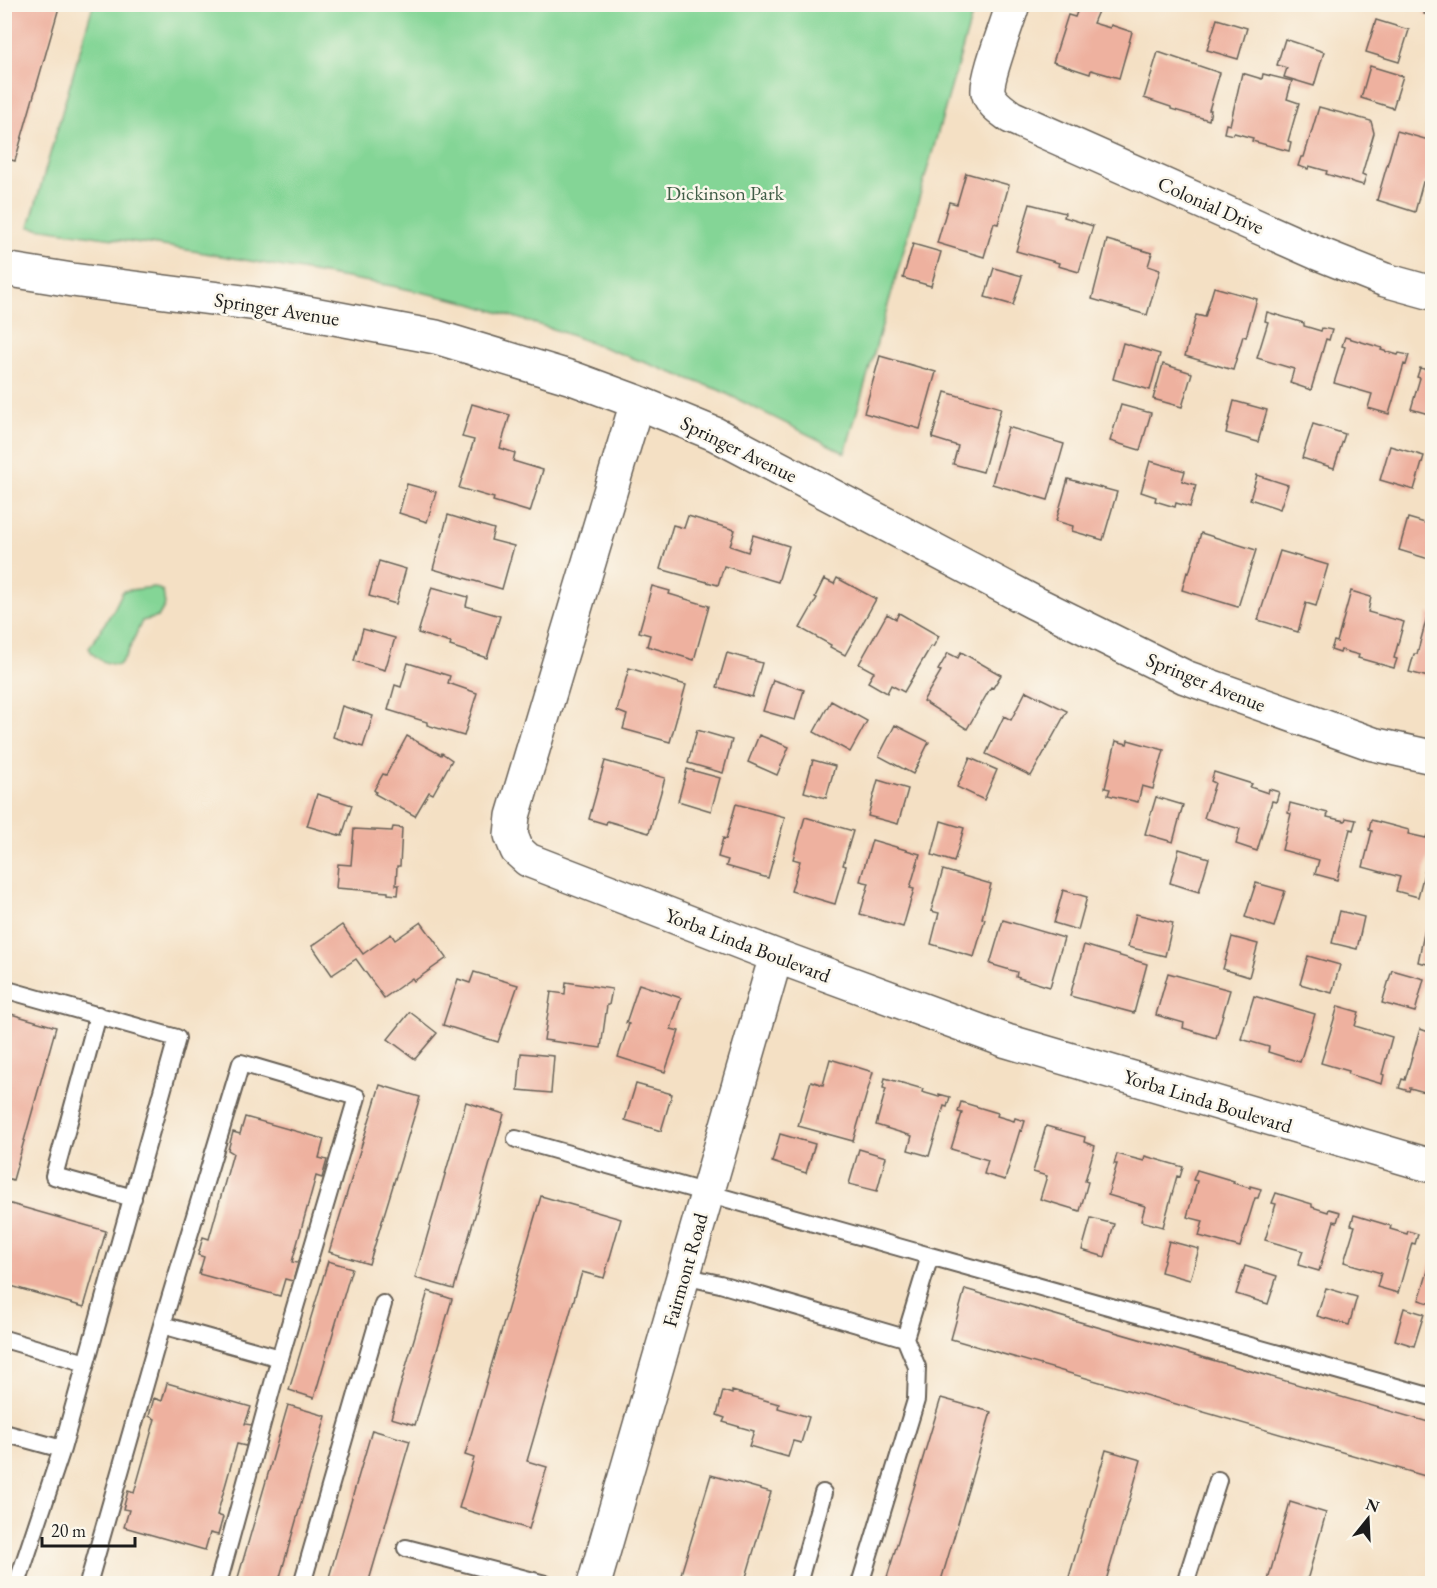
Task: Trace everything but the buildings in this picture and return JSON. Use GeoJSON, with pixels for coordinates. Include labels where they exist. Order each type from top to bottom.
{"type":"FeatureCollection","features":[{"type":"Feature","properties":{"kind":"street","name":"Colonial Drive"},"geometry":{"type":"LineString","coordinates":[[1013,4],[990,76],[988,92],[994,105],[1011,117],[1317,254],[1385,279],[1432,293]]}},
{"type":"Feature","properties":{"kind":"street","name":"Springer Avenue"},"geometry":{"type":"LineString","coordinates":[[4,269],[72,280],[265,304],[436,337],[504,356],[637,402],[715,434],[1033,602],[1185,677],[1373,744],[1432,757]]}},
{"type":"Feature","properties":{"kind":"street","name":"Yorba Linda Boulevard"},"geometry":{"type":"LineString","coordinates":[[637,402],[513,816],[511,835],[517,850],[528,860],[547,868],[1007,1041],[1432,1166]]}},
{"type":"Feature","properties":{"kind":"street","name":"Fairmont Road"},"geometry":{"type":"LineString","coordinates":[[594,1584],[776,956]]}},
{"type":"Feature","properties":{"kind":"lane"},"geometry":{"type":"LineString","coordinates":[[4,989],[177,1038],[62,1449],[17,1584]]}},
{"type":"Feature","properties":{"kind":"lane"},"geometry":{"type":"LineString","coordinates":[[98,1016],[54,1176],[133,1197]]}},
{"type":"Feature","properties":{"kind":"lane"},"geometry":{"type":"LineString","coordinates":[[88,1584],[162,1325],[241,1063],[357,1096],[280,1358],[218,1584]]}},
{"type":"Feature","properties":{"kind":"lane"},"geometry":{"type":"LineString","coordinates":[[516,1139],[1432,1397]]}},
{"type":"Feature","properties":{"kind":"lane"},"geometry":{"type":"LineString","coordinates":[[860,1584],[916,1400],[917,1367],[905,1338],[930,1256]]}},
{"type":"Feature","properties":{"kind":"lane"},"geometry":{"type":"LineString","coordinates":[[683,1276],[720,1284],[905,1338]]}},
{"type":"Feature","properties":{"kind":"lane"},"geometry":{"type":"LineString","coordinates":[[302,1584],[383,1304]]}},
{"type":"Feature","properties":{"kind":"lane"},"geometry":{"type":"LineString","coordinates":[[162,1325],[280,1358]]}},
{"type":"Feature","properties":{"kind":"lane"},"geometry":{"type":"LineString","coordinates":[[4,1339],[86,1363]]}},
{"type":"Feature","properties":{"kind":"lane"},"geometry":{"type":"LineString","coordinates":[[4,1433],[62,1449]]}},
{"type":"Feature","properties":{"kind":"lane"},"geometry":{"type":"LineString","coordinates":[[1185,1584],[1218,1480]]}},
{"type":"Feature","properties":{"kind":"lane"},"geometry":{"type":"LineString","coordinates":[[798,1584],[824,1493]]}},
{"type":"Feature","properties":{"kind":"lane"},"geometry":{"type":"LineString","coordinates":[[405,1548],[546,1584]]}},
{"type":"Feature","properties":{"kind":"green space","name":"Dickinson Park"},"geometry":{"type":"Polygon","coordinates":[[[93,4],[975,5],[845,453],[719,390],[562,332],[462,301],[392,286],[170,247],[29,227],[93,4]]]}},
{"type":"Feature","properties":{"kind":"green space"},"geometry":{"type":"Polygon","coordinates":[[[154,587],[163,591],[165,605],[158,617],[142,621],[126,656],[119,665],[105,662],[91,652],[89,648],[123,591],[154,587]]]}}]}
